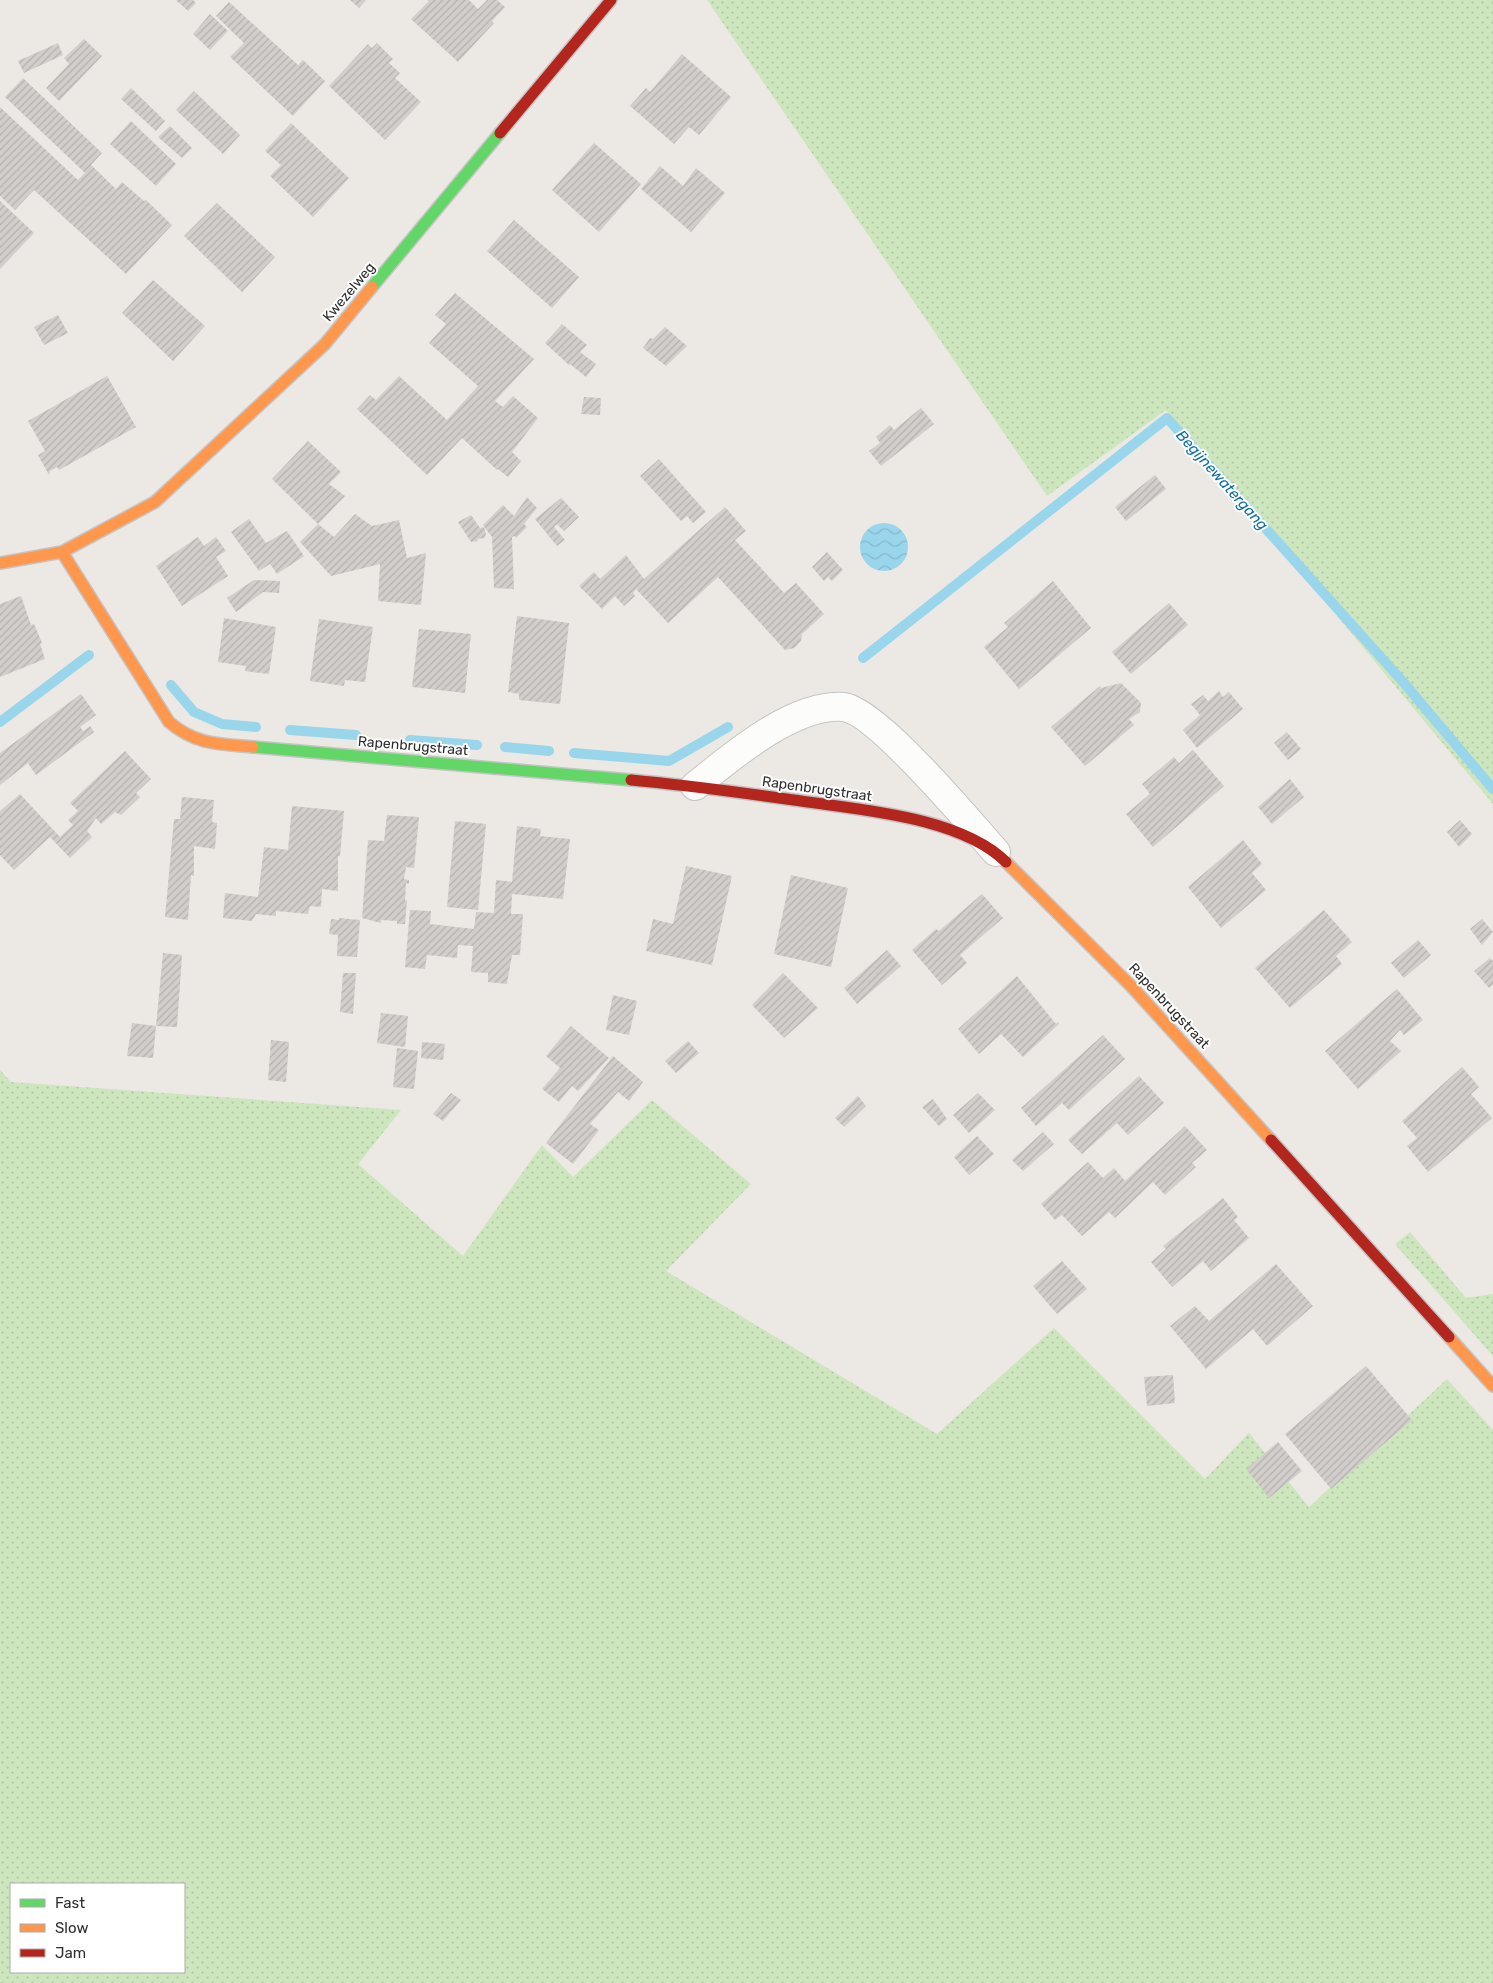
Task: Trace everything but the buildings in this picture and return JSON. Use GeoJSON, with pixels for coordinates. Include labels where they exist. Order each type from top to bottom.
{"type":"FeatureCollection","features":[{"type":"Feature","properties":{"kind":"street","name":"Kwezelweg"},"geometry":{"type":"LineString","coordinates":[[62,552],[155,502],[325,344],[611,0]]}},
{"type":"Feature","properties":{"kind":"street"},"geometry":{"type":"LineString","coordinates":[[0,563],[62,552]]}},
{"type":"Feature","properties":{"kind":"street","name":"Rapenbrugstraat"},"geometry":{"type":"LineString","coordinates":[[62,552],[169,722],[183,734],[204,743],[695,786],[925,822],[954,831],[1001,857],[1132,986],[1493,1386]]}},
{"type":"Feature","properties":{"kind":"street"},"geometry":{"type":"LineString","coordinates":[[695,786],[741,749],[786,721],[822,709],[845,707],[872,722],[900,748],[934,781],[1001,857]]}},
{"type":"Feature","properties":{"kind":"green space"},"geometry":{"type":"Polygon","coordinates":[[[707,0],[1493,0],[1493,804],[1166,410],[1047,496],[707,0]]]}},
{"type":"Feature","properties":{"kind":"green space"},"geometry":{"type":"Polygon","coordinates":[[[0,1070],[11,1082],[401,1110],[358,1164],[463,1256],[542,1145],[573,1177],[652,1100],[751,1184],[666,1271],[937,1434],[1054,1328],[1205,1479],[1249,1433],[1309,1507],[1447,1379],[1493,1430],[1493,1983],[0,1983],[0,1070]]]}},
{"type":"Feature","properties":{"kind":"green space"},"geometry":{"type":"Polygon","coordinates":[[[1410,1232],[1466,1298],[1493,1294],[1493,1356],[1395,1244],[1410,1232]]]}},
{"type":"Feature","properties":{"kind":"water"},"geometry":{"type":"Polygon","coordinates":[[[879,523],[889,523],[901,530],[908,542],[908,552],[901,564],[889,571],[879,571],[871,567],[864,560],[860,552],[860,542],[864,534],[871,527],[879,523]]]}},
{"type":"Feature","properties":{"kind":"waterway","name":"Begijnewatergang"},"geometry":{"type":"LineString","coordinates":[[863,658],[1167,418],[1404,683],[1493,789]]}},
{"type":"Feature","properties":{"kind":"waterway","name":"Begijnewatergang"},"geometry":{"type":"LineString","coordinates":[[0,722],[89,655]]}},
{"type":"Feature","properties":{"kind":"waterway","name":"Begijnewatergang"},"geometry":{"type":"LineString","coordinates":[[171,685],[194,712],[222,724],[256,727]]}},
{"type":"Feature","properties":{"kind":"waterway","name":"Begijnewatergang"},"geometry":{"type":"LineString","coordinates":[[574,753],[669,761],[728,727]]}},
{"type":"Feature","properties":{"kind":"waterway","name":"Begijnewatergang"},"geometry":{"type":"LineString","coordinates":[[290,730],[356,735]]}},
{"type":"Feature","properties":{"kind":"waterway","name":"Begijnewatergang"},"geometry":{"type":"LineString","coordinates":[[410,740],[477,745]]}},
{"type":"Feature","properties":{"kind":"waterway","name":"Begijnewatergang"},"geometry":{"type":"LineString","coordinates":[[505,747],[549,751]]}},
{"type":"Feature","properties":{"kind":"traffic: fast"},"geometry":{"type":"LineString","coordinates":[[372,287],[500,133]]}},
{"type":"Feature","properties":{"kind":"traffic: fast"},"geometry":{"type":"LineString","coordinates":[[253,747],[631,780]]}},
{"type":"Feature","properties":{"kind":"traffic: slow"},"geometry":{"type":"LineString","coordinates":[[62,552],[155,502],[325,344],[372,287]]}},
{"type":"Feature","properties":{"kind":"traffic: slow"},"geometry":{"type":"LineString","coordinates":[[0,563],[62,552],[169,722],[179,730],[208,742],[253,747]]}},
{"type":"Feature","properties":{"kind":"traffic: slow"},"geometry":{"type":"LineString","coordinates":[[1006,862],[1131,986],[1271,1140]]}},
{"type":"Feature","properties":{"kind":"traffic: slow"},"geometry":{"type":"LineString","coordinates":[[1449,1337],[1493,1386]]}},
{"type":"Feature","properties":{"kind":"traffic: jam"},"geometry":{"type":"LineString","coordinates":[[500,133],[611,0]]}},
{"type":"Feature","properties":{"kind":"traffic: jam"},"geometry":{"type":"LineString","coordinates":[[631,780],[758,795],[880,812],[909,818],[937,825],[963,835],[987,847],[1006,862]]}},
{"type":"Feature","properties":{"kind":"traffic: jam"},"geometry":{"type":"LineString","coordinates":[[1271,1140],[1449,1337]]}}]}
